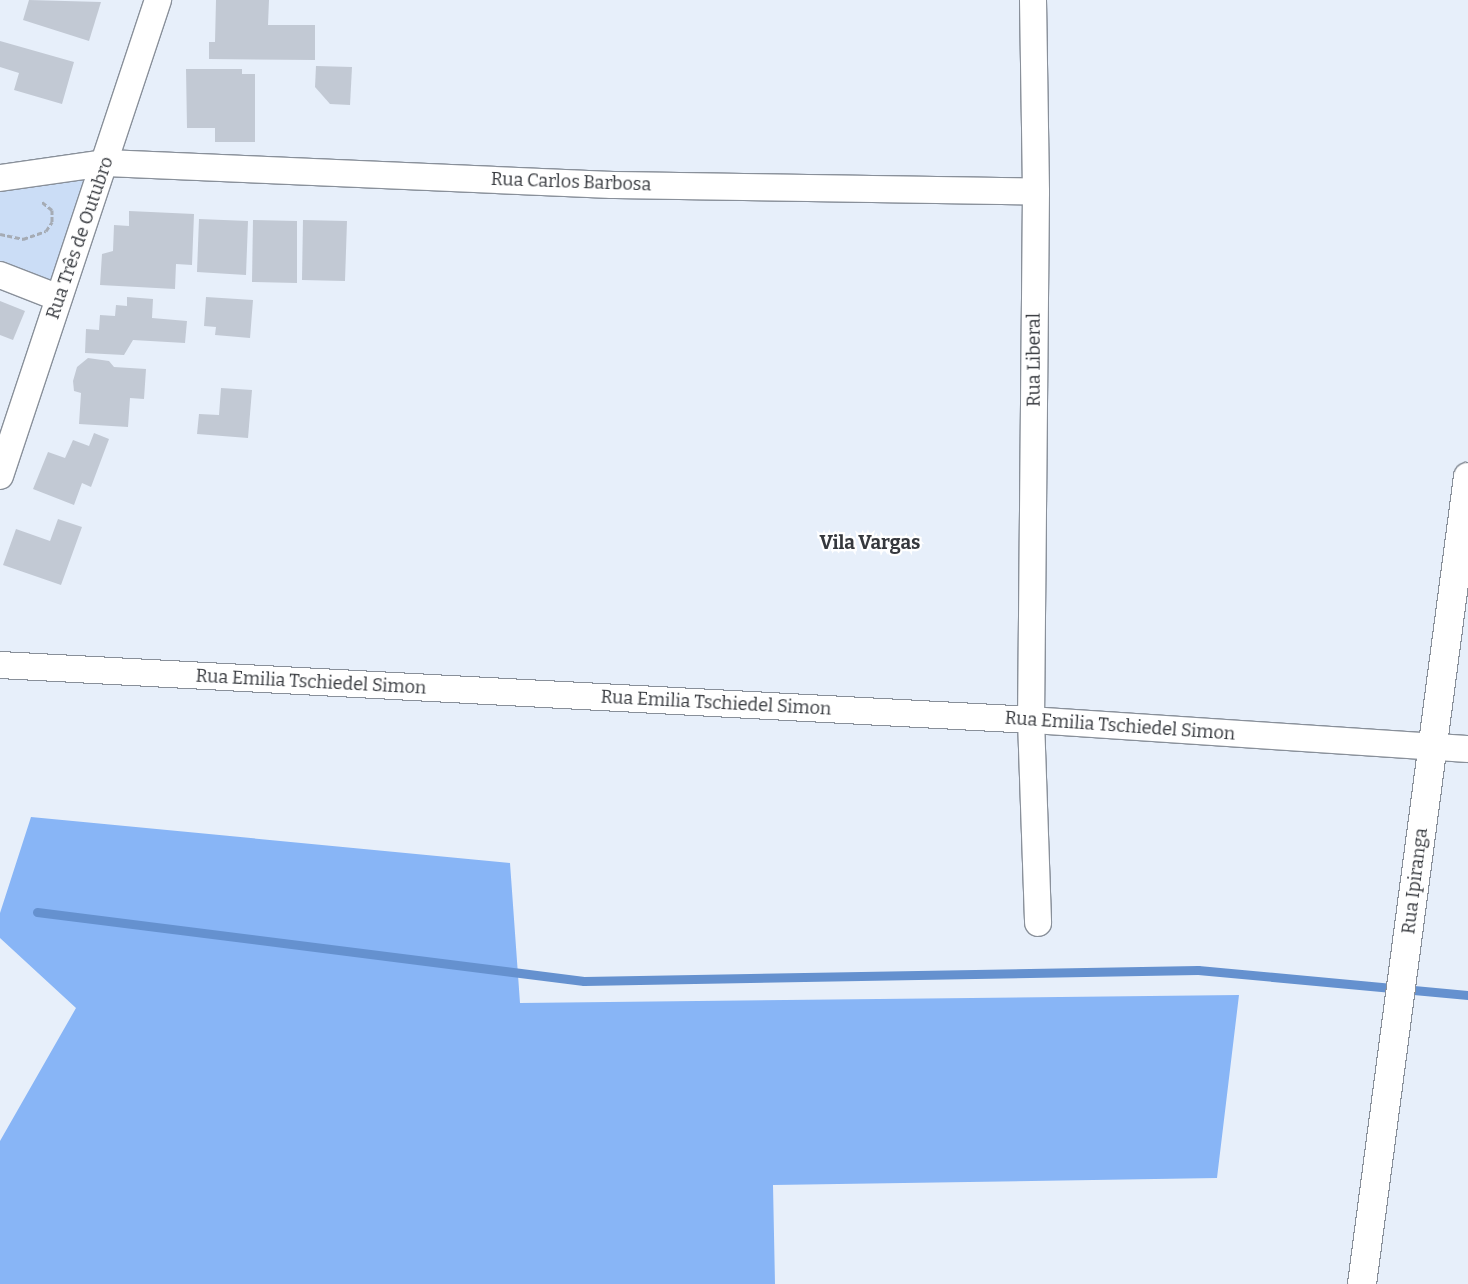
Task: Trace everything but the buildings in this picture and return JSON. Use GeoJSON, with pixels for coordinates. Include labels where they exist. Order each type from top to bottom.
{"type":"FeatureCollection","features":[{"type":"Feature","properties":{"kind":"main road","name":"Rua Ipiranga"},"geometry":{"type":"LineString","coordinates":[[1362,1284],[1431,745],[1465,518],[1468,477]]}},
{"type":"Feature","properties":{"kind":"street","name":"Rua Três de Outubro"},"geometry":{"type":"LineString","coordinates":[[0,476],[106,163],[158,0]]}},
{"type":"Feature","properties":{"kind":"street","name":"Rua Liberal"},"geometry":{"type":"LineString","coordinates":[[1033,0],[1036,192],[1031,720],[1038,923]]}},
{"type":"Feature","properties":{"kind":"street","name":"Rua Carlos Barbosa"},"geometry":{"type":"LineString","coordinates":[[0,178],[106,163],[612,185],[1036,192]]}},
{"type":"Feature","properties":{"kind":"street"},"geometry":{"type":"LineString","coordinates":[[0,275],[59,298]]}},
{"type":"Feature","properties":{"kind":"street","name":"Rua Emilia Tschiedel Simon"},"geometry":{"type":"LineString","coordinates":[[0,665],[1031,720],[1431,745],[1468,749]]}},
{"type":"Feature","properties":{"kind":"path"},"geometry":{"type":"LineString","coordinates":[[0,234],[23,239],[46,231],[52,222],[52,210],[48,204],[34,202]]}},
{"type":"Feature","properties":{"kind":"shaded area"},"geometry":{"type":"Polygon","coordinates":[[[86,179],[50,281],[0,261],[0,190],[86,179]]]}},
{"type":"Feature","properties":{"kind":"shaded area"},"geometry":{"type":"Polygon","coordinates":[[[31,817],[510,863],[520,1003],[1239,995],[1217,1178],[773,1185],[775,1284],[0,1284],[0,1141],[76,1008],[0,938],[0,913],[31,817]]]}},
{"type":"Feature","properties":{"kind":"waterway"},"geometry":{"type":"LineString","coordinates":[[37,912],[584,981],[1198,970],[1468,995]]}},
{"type":"Feature","properties":{"kind":"district","name":"Vila Vargas"},"geometry":{"type":"Point","coordinates":[870,543]}}]}
